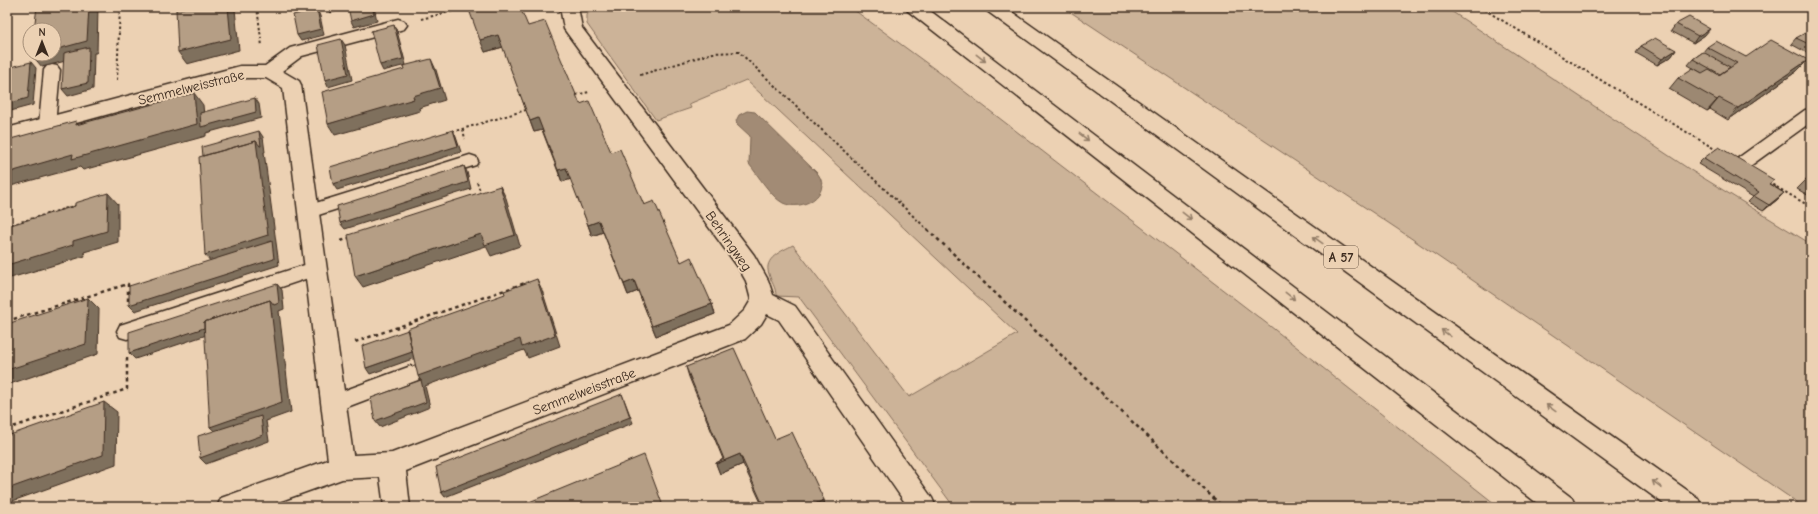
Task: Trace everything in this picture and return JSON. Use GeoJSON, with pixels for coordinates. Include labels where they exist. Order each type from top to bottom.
{"type":"FeatureCollection","features":[{"type":"Feature","properties":{"kind":"main road","name":"Behringweg"},"geometry":{"type":"LineString","coordinates":[[569,7],[572,29],[746,261],[757,280],[763,301]]}},
{"type":"Feature","properties":{"kind":"main road"},"geometry":{"type":"LineString","coordinates":[[907,7],[950,34]]}},
{"type":"Feature","properties":{"kind":"main road"},"geometry":{"type":"LineString","coordinates":[[914,7],[1563,507]]}},
{"type":"Feature","properties":{"kind":"main road","name":"A 57"},"geometry":{"type":"LineString","coordinates":[[993,7],[1689,507]]}},
{"type":"Feature","properties":{"kind":"main road"},"geometry":{"type":"LineString","coordinates":[[267,72],[296,52],[398,25]]}},
{"type":"Feature","properties":{"kind":"main road","name":"Semmelweisstraße"},"geometry":{"type":"LineString","coordinates":[[7,135],[240,72],[267,72],[292,85],[342,467]]}},
{"type":"Feature","properties":{"kind":"main road","name":"Semmelweisstraße"},"geometry":{"type":"LineString","coordinates":[[230,507],[342,467],[392,465],[737,332],[753,317],[763,301]]}},
{"type":"Feature","properties":{"kind":"main road"},"geometry":{"type":"LineString","coordinates":[[763,301],[787,313],[923,507]]}},
{"type":"Feature","properties":{"kind":"main road"},"geometry":{"type":"LineString","coordinates":[[392,465],[397,507]]}},
{"type":"Feature","properties":{"kind":"lane"},"geometry":{"type":"LineString","coordinates":[[47,125],[52,70]]}},
{"type":"Feature","properties":{"kind":"lane"},"geometry":{"type":"LineString","coordinates":[[1740,165],[1811,114]]}},
{"type":"Feature","properties":{"kind":"lane"},"geometry":{"type":"LineString","coordinates":[[309,212],[470,161]]}},
{"type":"Feature","properties":{"kind":"lane"},"geometry":{"type":"LineString","coordinates":[[127,331],[315,259]]}},
{"type":"Feature","properties":{"kind":"lane"},"geometry":{"type":"LineString","coordinates":[[334,403],[411,374]]}},
{"type":"Feature","properties":{"kind":"path","name":"Semmelweisstraße"},"geometry":{"type":"LineString","coordinates":[[116,106],[120,7]]}},
{"type":"Feature","properties":{"kind":"path"},"geometry":{"type":"LineString","coordinates":[[257,7],[267,72]]}},
{"type":"Feature","properties":{"kind":"path"},"geometry":{"type":"LineString","coordinates":[[398,25],[468,7]]}},
{"type":"Feature","properties":{"kind":"path"},"geometry":{"type":"LineString","coordinates":[[1480,7],[1811,207]]}},
{"type":"Feature","properties":{"kind":"path"},"geometry":{"type":"LineString","coordinates":[[613,83],[713,53],[739,52],[1224,507]]}},
{"type":"Feature","properties":{"kind":"path"},"geometry":{"type":"LineString","coordinates":[[448,134],[526,110]]}},
{"type":"Feature","properties":{"kind":"path"},"geometry":{"type":"LineString","coordinates":[[462,129],[481,196]]}},
{"type":"Feature","properties":{"kind":"path"},"geometry":{"type":"LineString","coordinates":[[7,226],[79,205]]}},
{"type":"Feature","properties":{"kind":"path"},"geometry":{"type":"LineString","coordinates":[[315,259],[360,235]]}},
{"type":"Feature","properties":{"kind":"path"},"geometry":{"type":"LineString","coordinates":[[328,352],[528,282]]}},
{"type":"Feature","properties":{"kind":"path"},"geometry":{"type":"LineString","coordinates":[[7,321],[128,284],[127,389],[7,429]]}},
{"type":"Feature","properties":{"kind":"shaded area"},"geometry":{"type":"Polygon","coordinates":[[[593,7],[850,7],[951,81],[1270,326],[1499,507],[954,507],[799,297],[776,296],[769,274],[769,264],[771,259],[793,245],[909,397],[1017,334],[746,80],[689,104],[691,108],[656,120],[587,24],[587,15],[593,7]]]}},
{"type":"Feature","properties":{"kind":"shaded area"},"geometry":{"type":"Polygon","coordinates":[[[1063,7],[1445,7],[1692,171],[1811,244],[1811,507],[1804,507],[1399,230],[1063,7]]]}},
{"type":"Feature","properties":{"kind":"shaded area"},"geometry":{"type":"Polygon","coordinates":[[[747,111],[755,112],[818,174],[822,182],[821,189],[813,200],[798,205],[790,205],[778,200],[769,191],[749,164],[750,136],[737,124],[736,121],[739,115],[747,111]]]}},
{"type":"Feature","properties":{"kind":"building"},"geometry":{"type":"Polygon","coordinates":[[[37,7],[89,7],[87,41],[62,48],[62,22],[35,22],[37,7]]]}},
{"type":"Feature","properties":{"kind":"building"},"geometry":{"type":"Polygon","coordinates":[[[183,7],[228,7],[231,39],[178,52],[176,9],[184,8],[183,7]]]}},
{"type":"Feature","properties":{"kind":"building"},"geometry":{"type":"Polygon","coordinates":[[[348,7],[372,7],[374,14],[351,21],[348,7]]]}},
{"type":"Feature","properties":{"kind":"building"},"geometry":{"type":"Polygon","coordinates":[[[468,7],[520,7],[528,26],[545,21],[580,104],[589,101],[611,152],[620,149],[644,205],[654,201],[681,262],[691,257],[712,304],[652,326],[634,280],[624,284],[599,221],[588,225],[566,168],[558,170],[538,118],[530,121],[498,35],[480,40],[468,7]]]}},
{"type":"Feature","properties":{"kind":"building"},"geometry":{"type":"Polygon","coordinates":[[[317,9],[321,29],[297,35],[293,15],[317,9]]]}},
{"type":"Feature","properties":{"kind":"building"},"geometry":{"type":"Polygon","coordinates":[[[1689,17],[1710,29],[1698,36],[1676,24],[1689,17]]]}},
{"type":"Feature","properties":{"kind":"building"},"geometry":{"type":"Polygon","coordinates":[[[394,25],[403,59],[380,65],[371,31],[394,25]]]}},
{"type":"Feature","properties":{"kind":"building"},"geometry":{"type":"Polygon","coordinates":[[[1805,33],[1811,36],[1811,45],[1796,38],[1805,33]]]}},
{"type":"Feature","properties":{"kind":"building"},"geometry":{"type":"Polygon","coordinates":[[[1655,38],[1676,50],[1662,59],[1641,46],[1655,38]]]}},
{"type":"Feature","properties":{"kind":"building"},"geometry":{"type":"Polygon","coordinates":[[[341,39],[348,74],[325,80],[318,45],[341,39]]]}},
{"type":"Feature","properties":{"kind":"building"},"geometry":{"type":"Polygon","coordinates":[[[1771,40],[1808,60],[1738,108],[1719,98],[1717,100],[1678,78],[1693,68],[1702,73],[1709,69],[1719,75],[1737,63],[1707,47],[1716,41],[1746,57],[1771,40]]]}},
{"type":"Feature","properties":{"kind":"building"},"geometry":{"type":"Polygon","coordinates":[[[89,47],[88,83],[62,89],[64,53],[89,47]]]}},
{"type":"Feature","properties":{"kind":"building"},"geometry":{"type":"Polygon","coordinates":[[[1703,52],[1730,67],[1720,74],[1693,59],[1703,52]]]}},
{"type":"Feature","properties":{"kind":"building"},"geometry":{"type":"Polygon","coordinates":[[[431,59],[440,88],[413,96],[414,99],[328,124],[322,92],[404,69],[403,66],[431,59]]]}},
{"type":"Feature","properties":{"kind":"building"},"geometry":{"type":"Polygon","coordinates":[[[31,62],[28,98],[7,104],[7,68],[31,62]]]}},
{"type":"Feature","properties":{"kind":"building"},"geometry":{"type":"Polygon","coordinates":[[[194,93],[197,124],[72,159],[73,154],[7,173],[7,140],[76,121],[76,125],[194,93]]]}},
{"type":"Feature","properties":{"kind":"building"},"geometry":{"type":"Polygon","coordinates":[[[255,98],[256,112],[201,127],[200,113],[255,98]]]}},
{"type":"Feature","properties":{"kind":"building"},"geometry":{"type":"Polygon","coordinates":[[[453,130],[458,146],[333,184],[330,167],[453,130]]]}},
{"type":"Feature","properties":{"kind":"building"},"geometry":{"type":"Polygon","coordinates":[[[259,131],[261,146],[256,141],[203,156],[202,147],[259,131]]]}},
{"type":"Feature","properties":{"kind":"building"},"geometry":{"type":"Polygon","coordinates":[[[256,141],[268,235],[205,255],[199,157],[256,141]]]}},
{"type":"Feature","properties":{"kind":"building"},"geometry":{"type":"Polygon","coordinates":[[[1719,147],[1774,180],[1769,184],[1784,193],[1769,205],[1754,196],[1759,192],[1704,158],[1719,147]]]}},
{"type":"Feature","properties":{"kind":"building"},"geometry":{"type":"Polygon","coordinates":[[[464,166],[468,182],[340,223],[337,206],[464,166]]]}},
{"type":"Feature","properties":{"kind":"building"},"geometry":{"type":"Polygon","coordinates":[[[500,186],[515,235],[485,245],[481,234],[355,276],[348,235],[500,186]]]}},
{"type":"Feature","properties":{"kind":"building"},"geometry":{"type":"Polygon","coordinates":[[[108,193],[107,231],[73,241],[73,245],[7,265],[7,226],[75,206],[75,203],[108,193]]]}},
{"type":"Feature","properties":{"kind":"building"},"geometry":{"type":"Polygon","coordinates":[[[272,241],[274,259],[129,305],[129,286],[272,241]]]}},
{"type":"Feature","properties":{"kind":"building"},"geometry":{"type":"Polygon","coordinates":[[[537,279],[555,335],[522,347],[520,339],[418,376],[407,329],[505,294],[504,291],[537,279]]]}},
{"type":"Feature","properties":{"kind":"building"},"geometry":{"type":"Polygon","coordinates":[[[277,284],[279,303],[274,305],[270,300],[204,322],[204,328],[129,353],[129,332],[277,284]]]}},
{"type":"Feature","properties":{"kind":"building"},"geometry":{"type":"Polygon","coordinates":[[[88,298],[86,344],[7,370],[7,324],[88,298]]]}},
{"type":"Feature","properties":{"kind":"building"},"geometry":{"type":"Polygon","coordinates":[[[270,300],[282,402],[210,427],[204,322],[270,300]]]}},
{"type":"Feature","properties":{"kind":"building"},"geometry":{"type":"Polygon","coordinates":[[[408,330],[412,352],[366,368],[362,346],[408,330]]]}},
{"type":"Feature","properties":{"kind":"building"},"geometry":{"type":"Polygon","coordinates":[[[734,348],[775,439],[792,432],[824,500],[808,507],[764,507],[740,454],[716,464],[724,459],[686,367],[734,348]]]}},
{"type":"Feature","properties":{"kind":"building"},"geometry":{"type":"Polygon","coordinates":[[[421,380],[426,402],[375,421],[371,398],[421,380]]]}},
{"type":"Feature","properties":{"kind":"building"},"geometry":{"type":"Polygon","coordinates":[[[622,394],[630,417],[441,492],[436,467],[622,394]]]}},
{"type":"Feature","properties":{"kind":"building"},"geometry":{"type":"Polygon","coordinates":[[[104,402],[103,455],[7,489],[7,436],[104,402]]]}},
{"type":"Feature","properties":{"kind":"building"},"geometry":{"type":"Polygon","coordinates":[[[261,416],[263,435],[200,458],[198,436],[261,416]]]}},
{"type":"Feature","properties":{"kind":"building"},"geometry":{"type":"Polygon","coordinates":[[[644,455],[663,506],[661,507],[517,507],[644,455]]]}},
{"type":"Feature","properties":{"kind":"building"},"geometry":{"type":"Polygon","coordinates":[[[309,503],[310,507],[300,507],[309,503]]]}}]}
